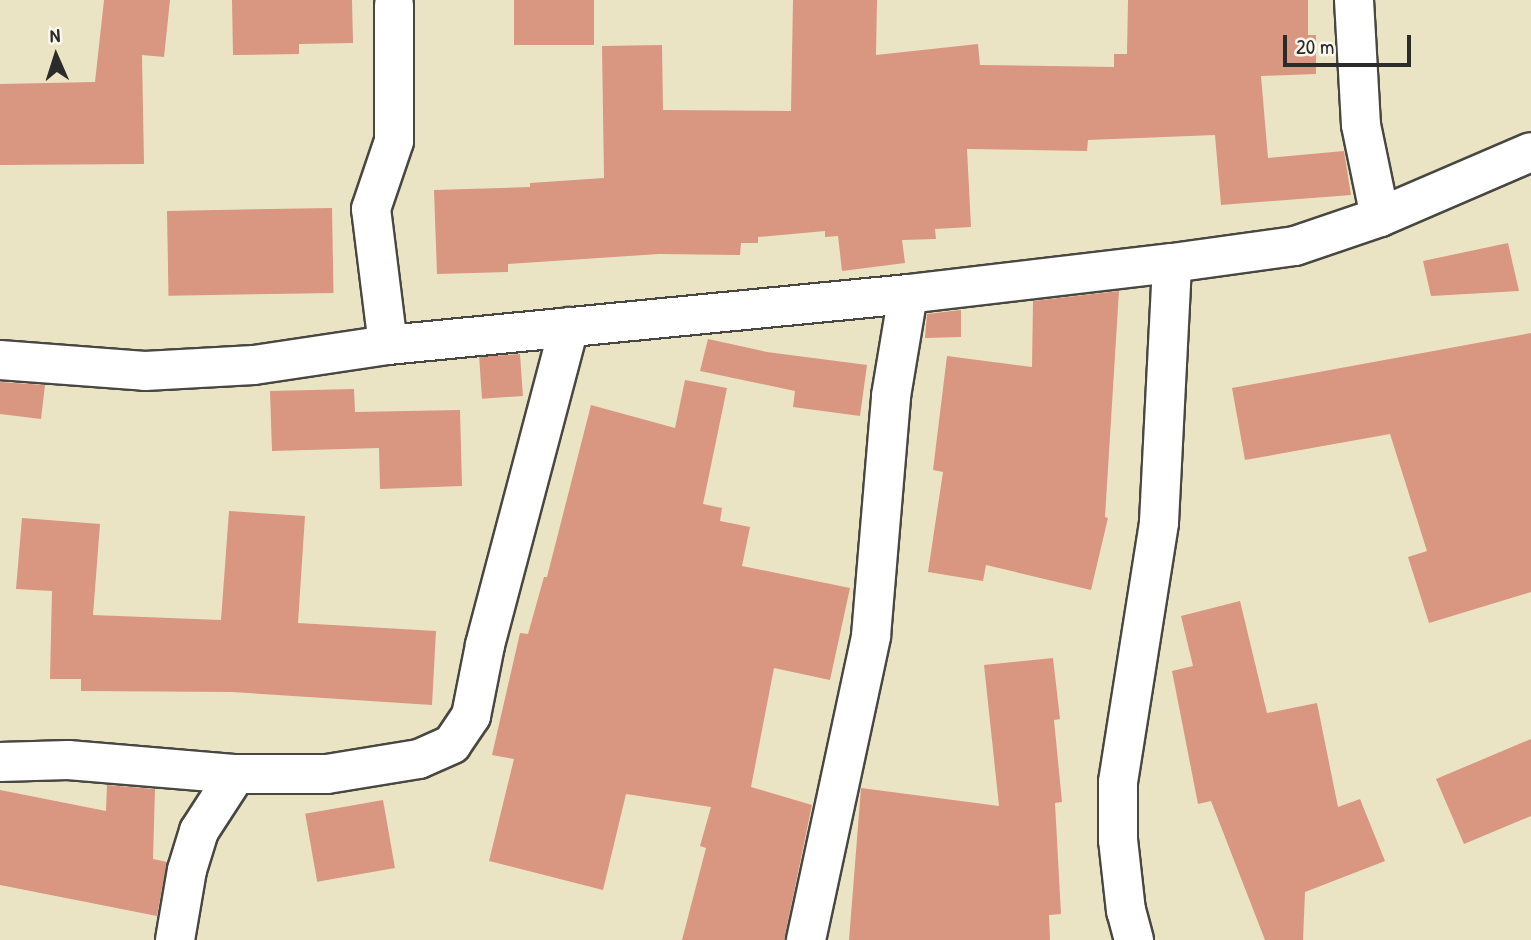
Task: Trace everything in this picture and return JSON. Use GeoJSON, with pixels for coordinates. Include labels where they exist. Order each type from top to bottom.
{"type":"FeatureCollection","features":[{"type":"Feature","properties":{"kind":"street"},"geometry":{"type":"LineString","coordinates":[[1354,0],[1361,125],[1380,217]]}},
{"type":"Feature","properties":{"kind":"street"},"geometry":{"type":"LineString","coordinates":[[388,345],[371,209],[394,141],[394,5]]}},
{"type":"Feature","properties":{"kind":"street"},"geometry":{"type":"LineString","coordinates":[[0,360],[145,371],[254,365],[388,345],[908,294],[1172,263],[1295,246],[1380,217],[1531,152]]}},
{"type":"Feature","properties":{"kind":"street"},"geometry":{"type":"LineString","coordinates":[[1134,940],[1126,911],[1118,840],[1118,782],[1159,522],[1172,263]]}},
{"type":"Feature","properties":{"kind":"street"},"geometry":{"type":"LineString","coordinates":[[806,940],[871,636],[891,396],[908,294]]}},
{"type":"Feature","properties":{"kind":"street"},"geometry":{"type":"LineString","coordinates":[[0,762],[68,760],[236,774],[327,774],[419,759],[452,744],[471,716],[485,645],[569,327]]}},
{"type":"Feature","properties":{"kind":"street"},"geometry":{"type":"LineString","coordinates":[[175,940],[187,870],[199,831],[236,774]]}},
{"type":"Feature","properties":{"kind":"building"},"geometry":{"type":"Polygon","coordinates":[[[104,0],[170,0],[164,57],[142,55],[144,164],[0,165],[0,84],[95,82],[104,0]]]}},
{"type":"Feature","properties":{"kind":"building"},"geometry":{"type":"Polygon","coordinates":[[[232,0],[352,0],[353,43],[299,44],[299,54],[233,55],[232,0]]]}},
{"type":"Feature","properties":{"kind":"building"},"geometry":{"type":"Polygon","coordinates":[[[514,0],[594,0],[594,45],[514,45],[514,0]]]}},
{"type":"Feature","properties":{"kind":"building"},"geometry":{"type":"Polygon","coordinates":[[[793,0],[877,0],[876,55],[978,44],[980,65],[1114,67],[1114,54],[1127,54],[1128,0],[1308,0],[1308,35],[1316,35],[1316,74],[1261,76],[1268,158],[1344,151],[1351,195],[1221,205],[1215,135],[1088,140],[1087,151],[967,149],[971,227],[935,229],[936,239],[902,240],[905,263],[842,271],[838,236],[825,237],[825,231],[758,237],[758,243],[741,243],[740,255],[659,254],[508,264],[508,272],[437,274],[434,190],[530,187],[530,183],[604,178],[602,46],[662,45],[663,110],[791,111],[793,0]]]}},
{"type":"Feature","properties":{"kind":"building"},"geometry":{"type":"Polygon","coordinates":[[[332,208],[333,293],[169,296],[167,211],[332,208]]]}},
{"type":"Feature","properties":{"kind":"building"},"geometry":{"type":"Polygon","coordinates":[[[1508,243],[1519,291],[1431,296],[1423,261],[1508,243]]]}},
{"type":"Feature","properties":{"kind":"building"},"geometry":{"type":"Polygon","coordinates":[[[1119,291],[1105,517],[1108,518],[1091,590],[986,565],[983,581],[928,572],[943,472],[933,470],[947,356],[1032,367],[1033,301],[1119,291]]]}},
{"type":"Feature","properties":{"kind":"building"},"geometry":{"type":"Polygon","coordinates":[[[961,310],[961,337],[925,338],[927,314],[961,310]]]}},
{"type":"Feature","properties":{"kind":"building"},"geometry":{"type":"Polygon","coordinates":[[[1531,333],[1531,592],[1429,623],[1408,557],[1427,551],[1390,434],[1245,460],[1232,388],[1531,333]]]}},
{"type":"Feature","properties":{"kind":"building"},"geometry":{"type":"Polygon","coordinates":[[[708,339],[767,352],[867,365],[860,416],[793,407],[795,391],[700,371],[708,339]]]}},
{"type":"Feature","properties":{"kind":"building"},"geometry":{"type":"Polygon","coordinates":[[[520,354],[523,396],[482,399],[479,357],[520,354]]]}},
{"type":"Feature","properties":{"kind":"building"},"geometry":{"type":"Polygon","coordinates":[[[685,380],[727,388],[703,504],[722,508],[720,521],[750,527],[742,566],[850,588],[830,680],[774,668],[751,787],[812,805],[784,940],[682,940],[706,848],[700,846],[711,807],[626,794],[603,890],[489,861],[514,759],[492,755],[520,633],[528,634],[544,577],[547,577],[591,405],[675,428],[685,380]]]}},
{"type":"Feature","properties":{"kind":"building"},"geometry":{"type":"Polygon","coordinates":[[[0,382],[45,385],[41,419],[0,414],[0,382]]]}},
{"type":"Feature","properties":{"kind":"building"},"geometry":{"type":"Polygon","coordinates":[[[354,389],[355,412],[460,410],[462,486],[380,489],[379,448],[272,451],[270,391],[354,389]]]}},
{"type":"Feature","properties":{"kind":"building"},"geometry":{"type":"Polygon","coordinates":[[[229,511],[305,516],[298,623],[436,631],[432,705],[232,692],[81,691],[81,679],[50,679],[52,591],[16,589],[22,518],[100,524],[93,615],[221,620],[229,511]]]}},
{"type":"Feature","properties":{"kind":"building"},"geometry":{"type":"Polygon","coordinates":[[[1240,601],[1267,713],[1317,703],[1338,807],[1360,799],[1385,861],[1305,892],[1303,940],[1265,940],[1211,801],[1198,804],[1172,671],[1193,666],[1181,616],[1240,601]]]}},
{"type":"Feature","properties":{"kind":"building"},"geometry":{"type":"Polygon","coordinates":[[[1053,658],[1060,719],[1054,720],[1062,802],[1055,803],[1061,914],[1049,915],[1050,940],[849,940],[861,788],[999,806],[984,665],[1053,658]]]}},
{"type":"Feature","properties":{"kind":"building"},"geometry":{"type":"Polygon","coordinates":[[[1531,739],[1531,816],[1464,844],[1436,779],[1531,739]]]}},
{"type":"Feature","properties":{"kind":"building"},"geometry":{"type":"Polygon","coordinates":[[[107,785],[155,789],[153,859],[167,862],[157,916],[0,885],[0,790],[106,811],[107,785]]]}},
{"type":"Feature","properties":{"kind":"building"},"geometry":{"type":"Polygon","coordinates":[[[383,800],[395,868],[317,882],[305,814],[383,800]]]}}]}
